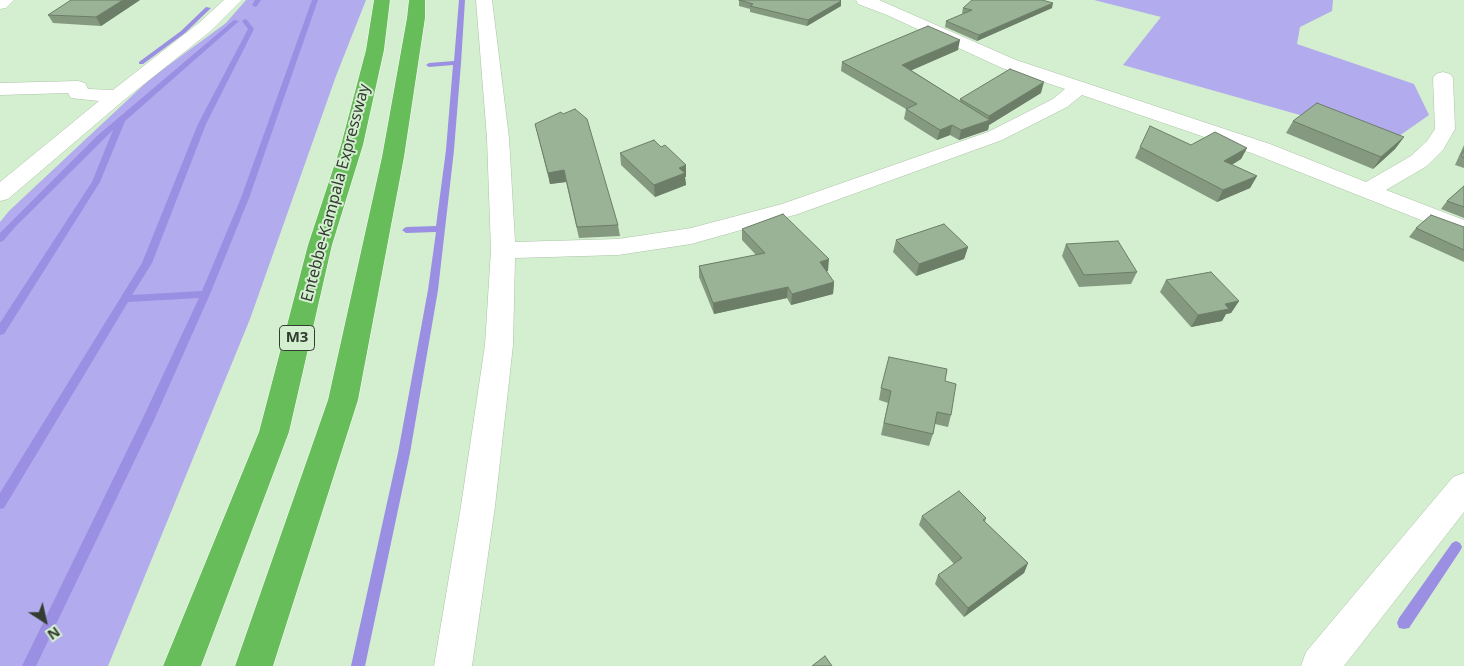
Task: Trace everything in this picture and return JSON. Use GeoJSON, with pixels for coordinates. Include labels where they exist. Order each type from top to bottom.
{"type":"FeatureCollection","features":[{"type":"Feature","properties":{"kind":"highway","name":"Entebbe-Kampala Expressway"},"geometry":{"type":"LineString","coordinates":[[182,666],[274,432],[320,245],[352,145],[375,50],[382,0]]}},
{"type":"Feature","properties":{"kind":"highway"},"geometry":{"type":"LineString","coordinates":[[254,666],[343,400],[393,157],[416,18],[417,0]]}},
{"type":"Feature","properties":{"kind":"street"},"geometry":{"type":"LineString","coordinates":[[0,4],[6,0]]}},
{"type":"Feature","properties":{"kind":"street"},"geometry":{"type":"LineString","coordinates":[[0,194],[117,96],[206,26],[234,0]]}},
{"type":"Feature","properties":{"kind":"street"},"geometry":{"type":"LineString","coordinates":[[453,666],[478,506],[499,345],[503,250],[498,138],[484,0]]}},
{"type":"Feature","properties":{"kind":"street"},"geometry":{"type":"LineString","coordinates":[[864,0],[892,4],[1009,64],[1262,148],[1464,230]]}},
{"type":"Feature","properties":{"kind":"street"},"geometry":{"type":"LineString","coordinates":[[1367,191],[1419,161],[1435,145],[1445,129],[1443,78]]}},
{"type":"Feature","properties":{"kind":"street"},"geometry":{"type":"LineString","coordinates":[[0,89],[78,87],[78,94],[117,96]]}},
{"type":"Feature","properties":{"kind":"street"},"geometry":{"type":"LineString","coordinates":[[503,250],[618,246],[691,236],[773,213],[995,136],[1060,103],[1079,87]]}},
{"type":"Feature","properties":{"kind":"street"},"geometry":{"type":"LineString","coordinates":[[1320,666],[1464,487]]}},
{"type":"Feature","properties":{"kind":"shaded area"},"geometry":{"type":"Polygon","coordinates":[[[246,0],[366,0],[336,76],[250,319],[108,666],[0,666],[0,222],[9,211],[151,78],[226,23],[246,0]]]}},
{"type":"Feature","properties":{"kind":"shaded area"},"geometry":{"type":"Polygon","coordinates":[[[1094,0],[1333,0],[1332,11],[1300,27],[1297,44],[1414,84],[1429,115],[1392,141],[1123,65],[1161,17],[1094,0]]]}},
{"type":"Feature","properties":{"kind":"building"},"geometry":{"type":"Polygon","coordinates":[[[71,0],[123,0],[96,17],[48,15],[71,0]]]}},
{"type":"Feature","properties":{"kind":"building"},"geometry":{"type":"Polygon","coordinates":[[[739,0],[841,1],[808,20],[750,6],[753,4],[739,0]]]}},
{"type":"Feature","properties":{"kind":"building"},"geometry":{"type":"Polygon","coordinates":[[[972,0],[1042,0],[1053,3],[979,35],[946,21],[972,10],[963,8],[972,0]]]}},
{"type":"Feature","properties":{"kind":"building"},"geometry":{"type":"Polygon","coordinates":[[[928,26],[960,40],[902,65],[990,120],[961,130],[952,125],[940,130],[906,109],[917,104],[842,62],[928,26]]]}},
{"type":"Feature","properties":{"kind":"building"},"geometry":{"type":"Polygon","coordinates":[[[1010,69],[1044,82],[989,116],[960,99],[1010,69]]]}},
{"type":"Feature","properties":{"kind":"building"},"geometry":{"type":"Polygon","coordinates":[[[1317,103],[1404,137],[1381,157],[1293,121],[1317,103]]]}},
{"type":"Feature","properties":{"kind":"building"},"geometry":{"type":"Polygon","coordinates":[[[575,109],[587,119],[618,225],[577,227],[564,170],[548,173],[535,124],[561,112],[563,114],[575,109]]]}},
{"type":"Feature","properties":{"kind":"building"},"geometry":{"type":"Polygon","coordinates":[[[1150,126],[1191,145],[1215,132],[1247,148],[1224,161],[1257,176],[1223,190],[1140,147],[1150,126]]]}},
{"type":"Feature","properties":{"kind":"building"},"geometry":{"type":"Polygon","coordinates":[[[654,140],[661,147],[665,145],[686,165],[679,168],[685,173],[654,185],[620,153],[654,140]]]}},
{"type":"Feature","properties":{"kind":"building"},"geometry":{"type":"Polygon","coordinates":[[[1464,186],[1464,207],[1447,201],[1464,186]]]}},
{"type":"Feature","properties":{"kind":"building"},"geometry":{"type":"Polygon","coordinates":[[[783,214],[829,259],[820,262],[834,282],[792,294],[788,287],[713,303],[699,266],[765,253],[742,229],[783,214]]]}},
{"type":"Feature","properties":{"kind":"building"},"geometry":{"type":"Polygon","coordinates":[[[1431,215],[1464,227],[1464,250],[1416,228],[1431,215]]]}},
{"type":"Feature","properties":{"kind":"building"},"geometry":{"type":"Polygon","coordinates":[[[944,224],[968,247],[919,264],[896,240],[944,224]]]}},
{"type":"Feature","properties":{"kind":"building"},"geometry":{"type":"Polygon","coordinates":[[[1118,241],[1137,272],[1084,275],[1066,244],[1118,241]]]}},
{"type":"Feature","properties":{"kind":"building"},"geometry":{"type":"Polygon","coordinates":[[[1211,272],[1239,301],[1225,304],[1229,309],[1198,315],[1166,280],[1211,272]]]}},
{"type":"Feature","properties":{"kind":"building"},"geometry":{"type":"Polygon","coordinates":[[[889,357],[947,369],[945,381],[956,384],[951,415],[937,412],[933,434],[884,423],[891,391],[881,388],[889,357]]]}},
{"type":"Feature","properties":{"kind":"building"},"geometry":{"type":"Polygon","coordinates":[[[959,491],[986,518],[983,520],[1028,563],[968,608],[938,575],[962,558],[922,516],[959,491]]]}},
{"type":"Feature","properties":{"kind":"building"},"geometry":{"type":"Polygon","coordinates":[[[825,656],[832,666],[812,666],[825,656]]]}},
{"type":"Feature","properties":{"kind":"waterway"},"geometry":{"type":"LineString","coordinates":[[255,5],[258,0]]}},
{"type":"Feature","properties":{"kind":"waterway"},"geometry":{"type":"LineString","coordinates":[[205,294],[245,198],[315,0]]}},
{"type":"Feature","properties":{"kind":"waterway"},"geometry":{"type":"LineString","coordinates":[[457,63],[462,0]]}},
{"type":"Feature","properties":{"kind":"waterway"},"geometry":{"type":"LineString","coordinates":[[141,63],[183,32],[208,8]]}},
{"type":"Feature","properties":{"kind":"waterway"},"geometry":{"type":"LineString","coordinates":[[0,239],[100,138],[236,21]]}},
{"type":"Feature","properties":{"kind":"waterway"},"geometry":{"type":"LineString","coordinates":[[125,299],[147,263],[202,124],[251,29],[245,21]]}},
{"type":"Feature","properties":{"kind":"waterway"},"geometry":{"type":"LineString","coordinates":[[358,666],[404,453],[433,290],[450,150],[457,63]]}},
{"type":"Feature","properties":{"kind":"waterway"},"geometry":{"type":"LineString","coordinates":[[429,65],[457,63]]}},
{"type":"Feature","properties":{"kind":"waterway"},"geometry":{"type":"LineString","coordinates":[[0,331],[96,182],[121,121]]}},
{"type":"Feature","properties":{"kind":"waterway"},"geometry":{"type":"LineString","coordinates":[[406,230],[440,229]]}},
{"type":"Feature","properties":{"kind":"waterway"},"geometry":{"type":"LineString","coordinates":[[29,666],[148,420],[205,294]]}},
{"type":"Feature","properties":{"kind":"waterway"},"geometry":{"type":"LineString","coordinates":[[125,299],[205,294]]}},
{"type":"Feature","properties":{"kind":"waterway"},"geometry":{"type":"LineString","coordinates":[[0,504],[125,299]]}},
{"type":"Feature","properties":{"kind":"waterway"},"geometry":{"type":"LineString","coordinates":[[1404,623],[1456,547]]}}]}
